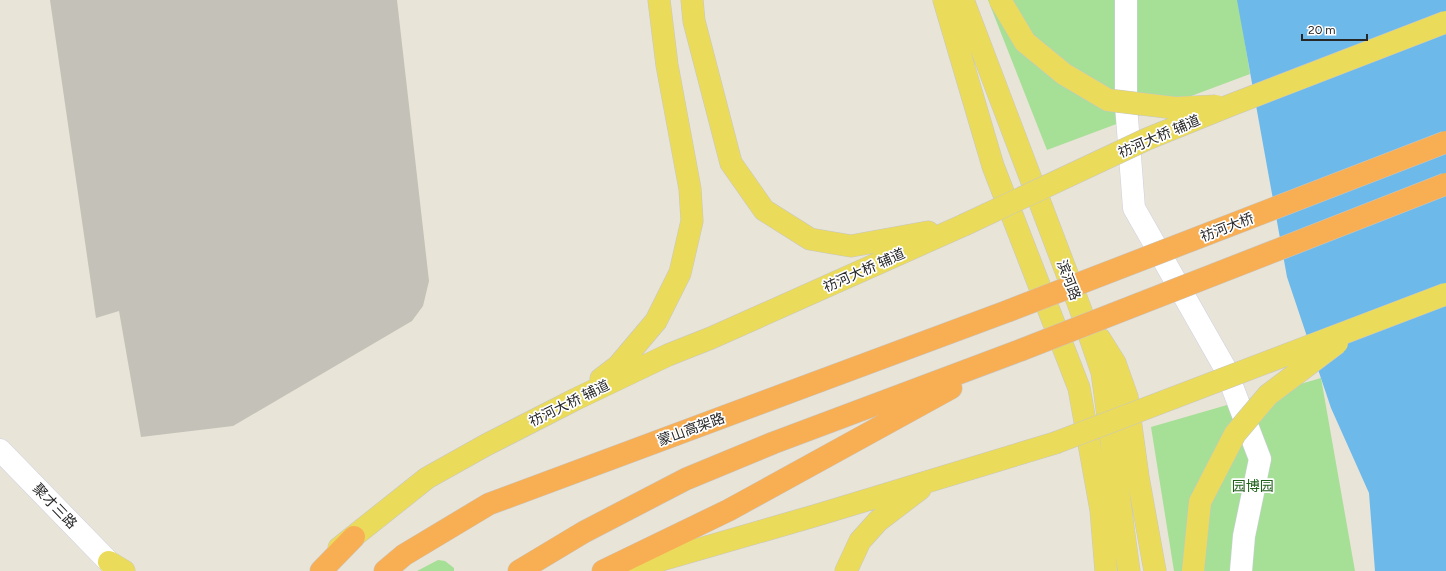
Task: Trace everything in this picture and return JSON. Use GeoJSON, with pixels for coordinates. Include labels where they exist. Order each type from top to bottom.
{"type":"FeatureCollection","features":[{"type":"Feature","properties":{"kind":"highway","name":"祊河大桥"},"geometry":{"type":"LineString","coordinates":[[1008,312],[1446,142]]}},
{"type":"Feature","properties":{"kind":"highway"},"geometry":{"type":"LineString","coordinates":[[519,571],[584,532],[686,480],[780,441],[1021,350],[1446,184]]}},
{"type":"Feature","properties":{"kind":"highway","name":"蒙山高架路"},"geometry":{"type":"LineString","coordinates":[[386,571],[404,555],[489,504],[1008,312]]}},
{"type":"Feature","properties":{"kind":"highway"},"geometry":{"type":"LineString","coordinates":[[603,571],[729,510],[1021,350]]}},
{"type":"Feature","properties":{"kind":"highway"},"geometry":{"type":"LineString","coordinates":[[322,571],[354,537]]}},
{"type":"Feature","properties":{"kind":"main road"},"geometry":{"type":"LineString","coordinates":[[576,399],[618,366],[656,321],[680,273],[692,221],[690,189],[667,65],[659,0]]}},
{"type":"Feature","properties":{"kind":"main road"},"geometry":{"type":"LineString","coordinates":[[692,0],[694,21],[731,163],[764,210],[810,240],[851,246],[964,225]]}},
{"type":"Feature","properties":{"kind":"main road"},"geometry":{"type":"LineString","coordinates":[[944,0],[993,166],[1079,388],[1102,510],[1106,571]]}},
{"type":"Feature","properties":{"kind":"main road","name":"滨河路"},"geometry":{"type":"LineString","coordinates":[[963,0],[1080,308],[1102,372],[1129,571]]}},
{"type":"Feature","properties":{"kind":"main road"},"geometry":{"type":"LineString","coordinates":[[1000,0],[1025,42],[1064,74],[1108,100],[1175,108],[1231,105]]}},
{"type":"Feature","properties":{"kind":"main road","name":"祊河大桥 辅道"},"geometry":{"type":"LineString","coordinates":[[310,571],[427,478],[486,444],[576,399],[668,355],[964,225],[1147,139],[1446,22]]}},
{"type":"Feature","properties":{"kind":"main road"},"geometry":{"type":"LineString","coordinates":[[623,571],[1055,443],[1446,294]]}},
{"type":"Feature","properties":{"kind":"main road"},"geometry":{"type":"LineString","coordinates":[[1080,308],[1115,363],[1127,397],[1138,477],[1155,571]]}},
{"type":"Feature","properties":{"kind":"main road"},"geometry":{"type":"LineString","coordinates":[[1193,571],[1200,502],[1235,434],[1268,395],[1356,328]]}},
{"type":"Feature","properties":{"kind":"main road"},"geometry":{"type":"LineString","coordinates":[[846,571],[860,541],[878,521],[933,480]]}},
{"type":"Feature","properties":{"kind":"street"},"geometry":{"type":"LineString","coordinates":[[1126,0],[1126,105],[1134,208],[1225,368],[1260,459],[1244,536],[1241,571]]}},
{"type":"Feature","properties":{"kind":"street","name":"聚才三路"},"geometry":{"type":"LineString","coordinates":[[0,450],[115,568]]}},
{"type":"Feature","properties":{"kind":"green space"},"geometry":{"type":"Polygon","coordinates":[[[988,0],[1238,0],[1250,74],[1047,150],[988,0]]]}},
{"type":"Feature","properties":{"kind":"green space","name":"园博园"},"geometry":{"type":"Polygon","coordinates":[[[1321,378],[1355,571],[1174,571],[1151,427],[1321,378]]]}},
{"type":"Feature","properties":{"kind":"green space"},"geometry":{"type":"Polygon","coordinates":[[[438,560],[445,561],[454,568],[454,571],[417,571],[438,560]]]}},
{"type":"Feature","properties":{"kind":"water"},"geometry":{"type":"Polygon","coordinates":[[[1237,0],[1446,0],[1446,571],[1375,571],[1369,493],[1331,408],[1287,277],[1237,0]]]}},
{"type":"Feature","properties":{"kind":"building"},"geometry":{"type":"Polygon","coordinates":[[[50,0],[397,0],[429,281],[423,306],[412,321],[233,426],[141,437],[119,311],[96,318],[50,0]]]}}]}
